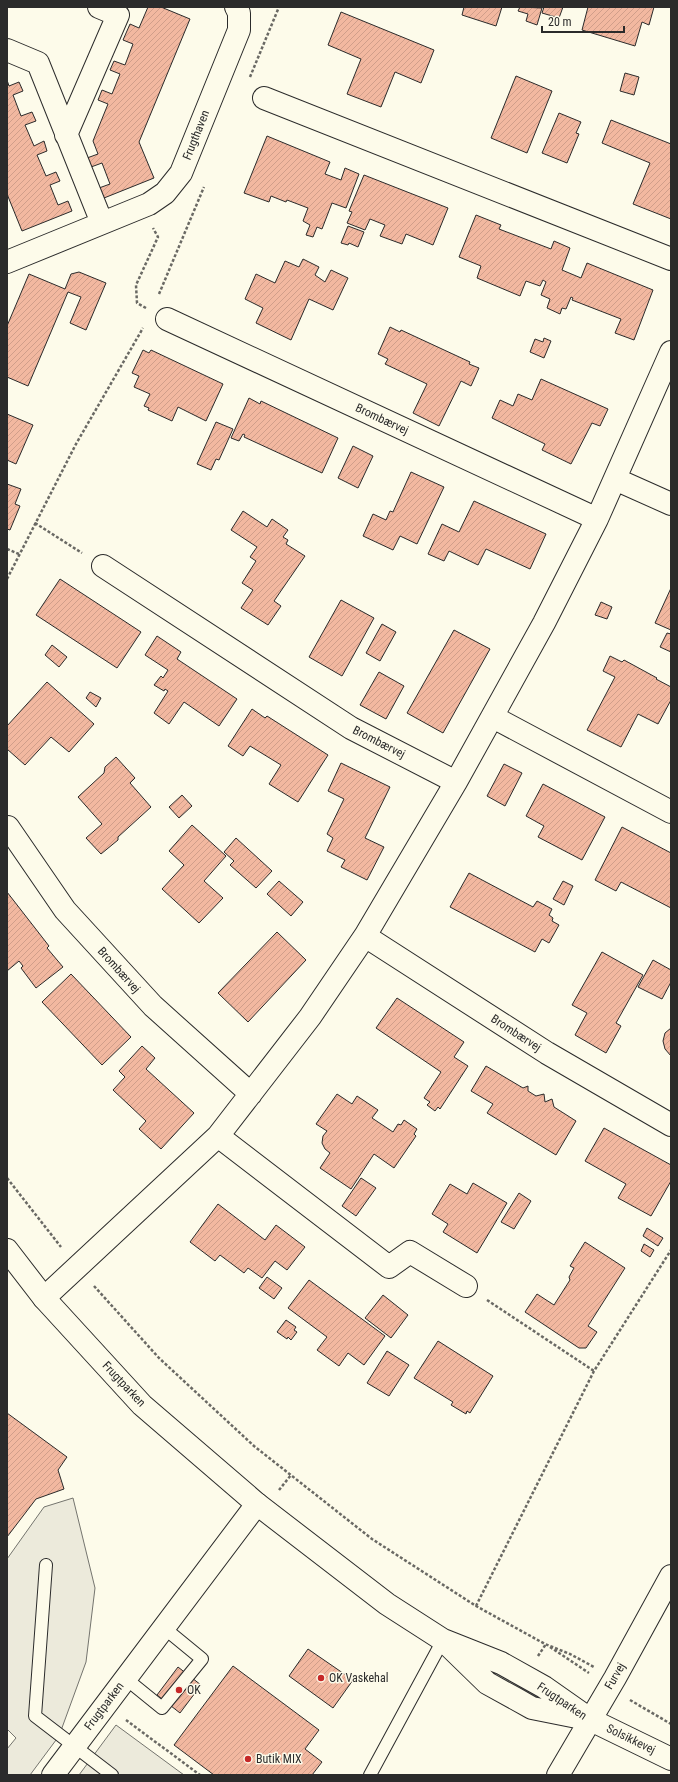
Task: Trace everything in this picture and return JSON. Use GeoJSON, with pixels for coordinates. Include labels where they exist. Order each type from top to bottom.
{"type":"FeatureCollection","features":[{"type":"Feature","properties":{"kind":"street"},"geometry":{"type":"LineString","coordinates":[[66,135],[118,16],[98,7]]}},
{"type":"Feature","properties":{"kind":"street","name":"Frugthaven"},"geometry":{"type":"LineString","coordinates":[[7,262],[140,208],[149,204],[165,193],[181,173],[239,30],[239,13],[236,7]]}},
{"type":"Feature","properties":{"kind":"street"},"geometry":{"type":"LineString","coordinates":[[7,50],[38,63],[102,223]]}},
{"type":"Feature","properties":{"kind":"street"},"geometry":{"type":"LineString","coordinates":[[264,98],[671,259]]}},
{"type":"Feature","properties":{"kind":"street","name":"Brombærvej"},"geometry":{"type":"LineString","coordinates":[[159,315],[597,519]]}},
{"type":"Feature","properties":{"kind":"street"},"geometry":{"type":"LineString","coordinates":[[44,1298],[78,1268],[218,1136],[310,1018],[366,936],[493,717],[544,623],[597,519],[671,352]]}},
{"type":"Feature","properties":{"kind":"street"},"geometry":{"type":"LineString","coordinates":[[615,479],[671,504]]}},
{"type":"Feature","properties":{"kind":"street","name":"Brombærvej"},"geometry":{"type":"LineString","coordinates":[[103,566],[351,728],[456,782]]}},
{"type":"Feature","properties":{"kind":"street"},"geometry":{"type":"LineString","coordinates":[[493,717],[671,812]]}},
{"type":"Feature","properties":{"kind":"street","name":"Brombærvej"},"geometry":{"type":"LineString","coordinates":[[8,827],[65,910],[142,995],[251,1094]]}},
{"type":"Feature","properties":{"kind":"street","name":"Brombærvej"},"geometry":{"type":"LineString","coordinates":[[366,936],[547,1053],[671,1125]]}},
{"type":"Feature","properties":{"kind":"street"},"geometry":{"type":"LineString","coordinates":[[218,1136],[389,1267],[410,1252],[466,1286]]}},
{"type":"Feature","properties":{"kind":"street","name":"Frugtparken"},"geometry":{"type":"LineString","coordinates":[[7,1250],[44,1298],[142,1404],[257,1504],[387,1604],[443,1640],[501,1663],[544,1687],[591,1720]]}},
{"type":"Feature","properties":{"kind":"street","name":"Frugtparken"},"geometry":{"type":"LineString","coordinates":[[53,1775],[257,1504]]}},
{"type":"Feature","properties":{"kind":"street","name":"Furvej"},"geometry":{"type":"LineString","coordinates":[[558,1775],[591,1720],[671,1576]]}},
{"type":"Feature","properties":{"kind":"street","name":"Solsikkevej"},"geometry":{"type":"LineString","coordinates":[[591,1720],[671,1759]]}},
{"type":"Feature","properties":{"kind":"lane"},"geometry":{"type":"LineString","coordinates":[[46,1565],[35,1716],[73,1747],[112,1775]]}},
{"type":"Feature","properties":{"kind":"lane"},"geometry":{"type":"LineString","coordinates":[[125,1678],[162,1708],[202,1659],[163,1627]]}},
{"type":"Feature","properties":{"kind":"lane"},"geometry":{"type":"LineString","coordinates":[[370,1775],[443,1640]]}},
{"type":"Feature","properties":{"kind":"path"},"geometry":{"type":"LineString","coordinates":[[249,79],[279,7]]}},
{"type":"Feature","properties":{"kind":"path"},"geometry":{"type":"LineString","coordinates":[[7,579],[76,444],[159,315],[206,181]]}},
{"type":"Feature","properties":{"kind":"path"},"geometry":{"type":"LineString","coordinates":[[140,208],[158,237],[136,285],[137,303],[159,315]]}},
{"type":"Feature","properties":{"kind":"path"},"geometry":{"type":"LineString","coordinates":[[35,523],[103,566]]}},
{"type":"Feature","properties":{"kind":"path"},"geometry":{"type":"LineString","coordinates":[[7,549],[19,554]]}},
{"type":"Feature","properties":{"kind":"path"},"geometry":{"type":"LineString","coordinates":[[7,1178],[78,1268],[159,1358],[254,1446],[372,1539],[476,1606],[545,1644],[570,1654]]}},
{"type":"Feature","properties":{"kind":"path"},"geometry":{"type":"LineString","coordinates":[[476,1606],[594,1371],[671,1250]]}},
{"type":"Feature","properties":{"kind":"path"},"geometry":{"type":"LineString","coordinates":[[466,1286],[594,1371]]}},
{"type":"Feature","properties":{"kind":"path"},"geometry":{"type":"LineString","coordinates":[[105,1704],[200,1775]]}},
{"type":"Feature","properties":{"kind":"shaded area"},"geometry":{"type":"Polygon","coordinates":[[[73,1498],[95,1588],[86,1662],[59,1736],[30,1775],[7,1775],[7,1749],[16,1738],[7,1729],[7,1559],[44,1507],[73,1498]]]}},
{"type":"Feature","properties":{"kind":"shaded area"},"geometry":{"type":"Polygon","coordinates":[[[116,1725],[184,1775],[79,1775],[116,1725]]]}},
{"type":"Feature","properties":{"kind":"building"},"geometry":{"type":"Polygon","coordinates":[[[148,7],[161,7],[190,19],[139,142],[154,178],[104,198],[99,188],[110,184],[102,163],[91,167],[87,158],[98,154],[93,141],[108,104],[98,100],[102,90],[112,94],[120,74],[110,70],[114,61],[125,65],[133,44],[123,40],[130,24],[139,28],[148,7]]]}},
{"type":"Feature","properties":{"kind":"building"},"geometry":{"type":"Polygon","coordinates":[[[464,7],[502,7],[496,26],[462,15],[464,7]]]}},
{"type":"Feature","properties":{"kind":"building"},"geometry":{"type":"Polygon","coordinates":[[[520,7],[542,8],[537,25],[526,21],[528,14],[518,11],[520,7]]]}},
{"type":"Feature","properties":{"kind":"building"},"geometry":{"type":"Polygon","coordinates":[[[544,7],[563,7],[559,18],[542,13],[544,7]]]}},
{"type":"Feature","properties":{"kind":"building"},"geometry":{"type":"Polygon","coordinates":[[[588,7],[654,7],[649,25],[642,22],[635,46],[582,30],[588,7]]]}},
{"type":"Feature","properties":{"kind":"building"},"geometry":{"type":"Polygon","coordinates":[[[341,12],[434,50],[421,83],[395,72],[381,107],[347,94],[361,59],[328,45],[341,12]]]}},
{"type":"Feature","properties":{"kind":"building"},"geometry":{"type":"Polygon","coordinates":[[[625,73],[639,77],[634,95],[620,91],[625,73]]]}},
{"type":"Feature","properties":{"kind":"building"},"geometry":{"type":"Polygon","coordinates":[[[516,76],[552,91],[527,153],[491,138],[516,76]]]}},
{"type":"Feature","properties":{"kind":"building"},"geometry":{"type":"Polygon","coordinates":[[[7,80],[9,86],[19,82],[23,91],[13,95],[21,116],[32,112],[36,121],[25,125],[34,146],[44,141],[47,151],[37,155],[46,176],[56,172],[60,181],[50,185],[58,205],[68,201],[72,211],[22,231],[7,194],[7,80]]]}},
{"type":"Feature","properties":{"kind":"building"},"geometry":{"type":"Polygon","coordinates":[[[559,113],[581,122],[576,133],[579,134],[567,163],[542,153],[559,113]]]}},
{"type":"Feature","properties":{"kind":"building"},"geometry":{"type":"Polygon","coordinates":[[[611,120],[671,144],[671,219],[633,204],[650,163],[602,143],[611,120]]]}},
{"type":"Feature","properties":{"kind":"building"},"geometry":{"type":"Polygon","coordinates":[[[267,136],[330,162],[325,174],[341,180],[345,168],[359,174],[346,208],[332,203],[322,229],[317,227],[313,237],[306,235],[310,225],[303,221],[308,208],[271,196],[269,202],[244,193],[267,136]]]}},
{"type":"Feature","properties":{"kind":"building"},"geometry":{"type":"Polygon","coordinates":[[[364,175],[448,208],[433,245],[406,234],[402,244],[380,236],[385,225],[370,219],[365,230],[347,223],[352,212],[349,211],[364,175]]]}},
{"type":"Feature","properties":{"kind":"building"},"geometry":{"type":"Polygon","coordinates":[[[476,215],[501,225],[499,229],[551,249],[554,241],[570,248],[562,270],[581,278],[587,263],[653,290],[634,340],[615,333],[621,319],[572,300],[573,298],[571,297],[566,309],[562,308],[560,314],[547,308],[550,299],[541,295],[546,282],[543,280],[540,286],[526,281],[520,296],[477,278],[481,266],[459,257],[476,215]]]}},
{"type":"Feature","properties":{"kind":"building"},"geometry":{"type":"Polygon","coordinates":[[[348,226],[364,232],[358,247],[349,243],[348,245],[341,243],[348,226]]]}},
{"type":"Feature","properties":{"kind":"building"},"geometry":{"type":"Polygon","coordinates":[[[303,259],[319,267],[315,275],[325,282],[331,270],[348,278],[333,310],[309,299],[291,340],[256,323],[263,308],[245,299],[256,274],[275,283],[285,261],[299,267],[303,259]]]}},
{"type":"Feature","properties":{"kind":"building"},"geometry":{"type":"Polygon","coordinates":[[[79,272],[106,283],[86,330],[70,323],[81,297],[68,292],[28,386],[7,377],[7,326],[29,274],[65,289],[71,274],[79,272]]]}},
{"type":"Feature","properties":{"kind":"building"},"geometry":{"type":"Polygon","coordinates":[[[390,327],[400,332],[401,330],[470,362],[469,364],[479,368],[471,386],[461,381],[439,426],[413,413],[427,384],[385,364],[388,359],[378,354],[390,327]]]}},
{"type":"Feature","properties":{"kind":"building"},"geometry":{"type":"Polygon","coordinates":[[[544,338],[551,341],[544,358],[530,352],[535,339],[543,342],[544,338]]]}},
{"type":"Feature","properties":{"kind":"building"},"geometry":{"type":"Polygon","coordinates":[[[143,350],[149,353],[151,350],[223,384],[206,421],[178,407],[172,421],[148,410],[149,408],[144,406],[150,394],[134,387],[139,376],[132,373],[143,350]]]}},
{"type":"Feature","properties":{"kind":"building"},"geometry":{"type":"Polygon","coordinates":[[[541,379],[608,409],[600,426],[592,423],[571,464],[542,450],[545,444],[492,418],[500,400],[513,406],[518,394],[532,400],[541,379]]]}},
{"type":"Feature","properties":{"kind":"building"},"geometry":{"type":"Polygon","coordinates":[[[249,398],[260,404],[261,401],[338,438],[322,473],[244,437],[245,435],[243,434],[239,441],[231,438],[249,398]]]}},
{"type":"Feature","properties":{"kind":"building"},"geometry":{"type":"Polygon","coordinates":[[[7,414],[33,425],[16,464],[7,460],[7,414]]]}},
{"type":"Feature","properties":{"kind":"building"},"geometry":{"type":"Polygon","coordinates":[[[216,422],[233,429],[219,460],[216,459],[211,470],[197,464],[216,422]]]}},
{"type":"Feature","properties":{"kind":"building"},"geometry":{"type":"Polygon","coordinates":[[[353,446],[373,456],[358,488],[338,478],[353,446]]]}},
{"type":"Feature","properties":{"kind":"building"},"geometry":{"type":"Polygon","coordinates":[[[411,472],[444,487],[417,544],[400,536],[393,550],[363,536],[373,514],[386,520],[390,511],[393,512],[411,472]]]}},
{"type":"Feature","properties":{"kind":"building"},"geometry":{"type":"Polygon","coordinates":[[[7,484],[21,489],[15,504],[20,506],[10,530],[7,529],[7,484]]]}},
{"type":"Feature","properties":{"kind":"building"},"geometry":{"type":"Polygon","coordinates":[[[474,501],[546,534],[530,569],[486,549],[478,565],[449,551],[444,561],[428,554],[442,524],[459,532],[474,501]]]}},
{"type":"Feature","properties":{"kind":"building"},"geometry":{"type":"Polygon","coordinates":[[[243,511],[267,527],[272,519],[288,530],[283,537],[288,540],[286,544],[305,556],[274,601],[281,606],[268,625],[241,608],[253,590],[242,583],[256,561],[250,557],[257,547],[231,530],[243,511]]]}},
{"type":"Feature","properties":{"kind":"building"},"geometry":{"type":"Polygon","coordinates":[[[60,579],[141,632],[117,668],[36,615],[60,579]]]}},
{"type":"Feature","properties":{"kind":"building"},"geometry":{"type":"Polygon","coordinates":[[[671,588],[671,630],[655,623],[671,588]]]}},
{"type":"Feature","properties":{"kind":"building"},"geometry":{"type":"Polygon","coordinates":[[[341,600],[374,618],[342,676],[309,657],[341,600]]]}},
{"type":"Feature","properties":{"kind":"building"},"geometry":{"type":"Polygon","coordinates":[[[601,602],[612,607],[607,619],[595,615],[601,602]]]}},
{"type":"Feature","properties":{"kind":"building"},"geometry":{"type":"Polygon","coordinates":[[[382,624],[396,632],[380,661],[366,653],[382,624]]]}},
{"type":"Feature","properties":{"kind":"building"},"geometry":{"type":"Polygon","coordinates":[[[454,630],[490,649],[443,733],[407,713],[454,630]]]}},
{"type":"Feature","properties":{"kind":"building"},"geometry":{"type":"Polygon","coordinates":[[[667,633],[671,634],[671,652],[660,647],[667,633]]]}},
{"type":"Feature","properties":{"kind":"building"},"geometry":{"type":"Polygon","coordinates":[[[157,636],[181,652],[177,659],[237,699],[219,726],[184,702],[169,724],[154,713],[168,691],[165,689],[164,691],[154,685],[161,676],[163,678],[168,670],[145,655],[157,636]]]}},
{"type":"Feature","properties":{"kind":"building"},"geometry":{"type":"Polygon","coordinates":[[[52,645],[67,657],[59,667],[45,655],[52,645]]]}},
{"type":"Feature","properties":{"kind":"building"},"geometry":{"type":"Polygon","coordinates":[[[610,656],[622,662],[624,660],[671,687],[671,700],[658,724],[638,714],[621,747],[587,730],[615,677],[603,671],[610,656]]]}},
{"type":"Feature","properties":{"kind":"building"},"geometry":{"type":"Polygon","coordinates":[[[379,672],[404,686],[386,719],[360,705],[379,672]]]}},
{"type":"Feature","properties":{"kind":"building"},"geometry":{"type":"Polygon","coordinates":[[[47,682],[94,724],[69,752],[51,737],[25,765],[7,749],[7,726],[47,682]]]}},
{"type":"Feature","properties":{"kind":"building"},"geometry":{"type":"Polygon","coordinates":[[[90,692],[101,698],[96,707],[86,698],[90,692]]]}},
{"type":"Feature","properties":{"kind":"building"},"geometry":{"type":"Polygon","coordinates":[[[252,709],[265,718],[267,716],[328,755],[298,802],[269,784],[281,765],[250,746],[243,756],[228,746],[252,709]]]}},
{"type":"Feature","properties":{"kind":"building"},"geometry":{"type":"Polygon","coordinates":[[[116,757],[135,778],[130,783],[151,807],[118,837],[118,840],[101,854],[86,838],[102,824],[78,797],[104,773],[105,767],[116,757]]]}},
{"type":"Feature","properties":{"kind":"building"},"geometry":{"type":"Polygon","coordinates":[[[341,763],[390,787],[365,838],[384,847],[367,880],[341,867],[345,860],[327,851],[333,838],[327,834],[344,799],[328,791],[341,763]]]}},
{"type":"Feature","properties":{"kind":"building"},"geometry":{"type":"Polygon","coordinates":[[[504,764],[522,773],[505,806],[487,796],[504,764]]]}},
{"type":"Feature","properties":{"kind":"building"},"geometry":{"type":"Polygon","coordinates":[[[543,784],[605,817],[582,860],[538,837],[544,826],[526,816],[543,784]]]}},
{"type":"Feature","properties":{"kind":"building"},"geometry":{"type":"Polygon","coordinates":[[[182,795],[192,806],[179,818],[169,807],[182,795]]]}},
{"type":"Feature","properties":{"kind":"building"},"geometry":{"type":"Polygon","coordinates":[[[192,825],[226,856],[204,881],[223,898],[199,923],[162,889],[184,865],[169,851],[192,825]]]}},
{"type":"Feature","properties":{"kind":"building"},"geometry":{"type":"Polygon","coordinates":[[[622,827],[671,853],[671,908],[621,882],[616,891],[595,880],[622,827]]]}},
{"type":"Feature","properties":{"kind":"building"},"geometry":{"type":"Polygon","coordinates":[[[236,838],[272,871],[256,888],[230,865],[234,861],[224,852],[236,838]]]}},
{"type":"Feature","properties":{"kind":"building"},"geometry":{"type":"Polygon","coordinates":[[[469,873],[533,907],[537,901],[552,909],[549,915],[553,918],[552,921],[559,925],[549,943],[542,939],[535,952],[450,907],[469,873]]]}},
{"type":"Feature","properties":{"kind":"building"},"geometry":{"type":"Polygon","coordinates":[[[279,881],[303,902],[291,916],[267,894],[279,881]]]}},
{"type":"Feature","properties":{"kind":"building"},"geometry":{"type":"Polygon","coordinates":[[[563,881],[573,886],[564,905],[553,899],[563,881]]]}},
{"type":"Feature","properties":{"kind":"building"},"geometry":{"type":"Polygon","coordinates":[[[7,892],[49,946],[47,948],[63,967],[36,988],[21,968],[23,966],[19,961],[7,971],[7,892]]]}},
{"type":"Feature","properties":{"kind":"building"},"geometry":{"type":"Polygon","coordinates":[[[277,932],[306,960],[248,1022],[218,993],[277,932]]]}},
{"type":"Feature","properties":{"kind":"building"},"geometry":{"type":"Polygon","coordinates":[[[602,952],[643,975],[616,1023],[621,1026],[606,1053],[575,1035],[587,1013],[572,1005],[602,952]]]}},
{"type":"Feature","properties":{"kind":"building"},"geometry":{"type":"Polygon","coordinates":[[[653,960],[671,970],[671,982],[662,999],[638,987],[653,960]]]}},
{"type":"Feature","properties":{"kind":"building"},"geometry":{"type":"Polygon","coordinates":[[[71,974],[131,1037],[102,1065],[42,1002],[71,974]]]}},
{"type":"Feature","properties":{"kind":"building"},"geometry":{"type":"Polygon","coordinates":[[[397,998],[464,1042],[454,1057],[468,1066],[440,1109],[438,1107],[435,1111],[427,1105],[430,1102],[424,1098],[441,1072],[376,1028],[397,998]]]}},
{"type":"Feature","properties":{"kind":"building"},"geometry":{"type":"Polygon","coordinates":[[[671,1028],[671,1056],[665,1049],[663,1041],[665,1033],[671,1028]]]}},
{"type":"Feature","properties":{"kind":"building"},"geometry":{"type":"Polygon","coordinates":[[[142,1046],[155,1058],[146,1069],[194,1113],[161,1149],[139,1129],[146,1121],[113,1090],[125,1077],[119,1071],[142,1046]]]}},
{"type":"Feature","properties":{"kind":"building"},"geometry":{"type":"Polygon","coordinates":[[[486,1066],[523,1088],[528,1086],[528,1091],[536,1096],[544,1094],[545,1102],[552,1099],[554,1107],[576,1121],[556,1155],[487,1113],[493,1104],[471,1091],[486,1066]]]}},
{"type":"Feature","properties":{"kind":"building"},"geometry":{"type":"Polygon","coordinates":[[[337,1094],[352,1104],[357,1096],[378,1110],[372,1118],[393,1132],[398,1124],[401,1125],[404,1120],[417,1129],[414,1134],[416,1136],[394,1168],[374,1154],[351,1189],[320,1168],[330,1153],[325,1149],[322,1143],[323,1136],[327,1131],[316,1124],[337,1094]]]}},
{"type":"Feature","properties":{"kind":"building"},"geometry":{"type":"Polygon","coordinates":[[[604,1128],[671,1165],[671,1181],[651,1216],[618,1198],[626,1184],[585,1161],[604,1128]]]}},
{"type":"Feature","properties":{"kind":"building"},"geometry":{"type":"Polygon","coordinates":[[[361,1178],[376,1188],[356,1216],[342,1206],[361,1178]]]}},
{"type":"Feature","properties":{"kind":"building"},"geometry":{"type":"Polygon","coordinates":[[[473,1183],[507,1203],[477,1253],[443,1232],[448,1224],[432,1214],[450,1184],[467,1194],[473,1183]]]}},
{"type":"Feature","properties":{"kind":"building"},"geometry":{"type":"Polygon","coordinates":[[[519,1193],[531,1201],[514,1229],[501,1222],[519,1193]]]}},
{"type":"Feature","properties":{"kind":"building"},"geometry":{"type":"Polygon","coordinates":[[[218,1204],[265,1240],[276,1225],[305,1247],[287,1270],[275,1261],[262,1278],[248,1268],[244,1273],[220,1255],[215,1261],[190,1242],[218,1204]]]}},
{"type":"Feature","properties":{"kind":"building"},"geometry":{"type":"Polygon","coordinates":[[[647,1228],[663,1238],[658,1246],[643,1236],[647,1228]]]}},
{"type":"Feature","properties":{"kind":"building"},"geometry":{"type":"Polygon","coordinates":[[[585,1242],[625,1268],[588,1326],[597,1332],[586,1348],[579,1348],[525,1312],[537,1294],[554,1305],[570,1280],[569,1277],[574,1268],[570,1266],[585,1242]]]}},
{"type":"Feature","properties":{"kind":"building"},"geometry":{"type":"Polygon","coordinates":[[[644,1244],[654,1250],[650,1257],[641,1251],[644,1244]]]}},
{"type":"Feature","properties":{"kind":"building"},"geometry":{"type":"Polygon","coordinates":[[[267,1277],[282,1288],[274,1299],[259,1288],[267,1277]]]}},
{"type":"Feature","properties":{"kind":"building"},"geometry":{"type":"Polygon","coordinates":[[[309,1280],[385,1336],[364,1365],[348,1353],[339,1366],[317,1350],[327,1337],[288,1308],[309,1280]]]}},
{"type":"Feature","properties":{"kind":"building"},"geometry":{"type":"Polygon","coordinates":[[[383,1295],[408,1315],[391,1338],[365,1318],[383,1295]]]}},
{"type":"Feature","properties":{"kind":"building"},"geometry":{"type":"Polygon","coordinates":[[[286,1320],[296,1327],[294,1330],[297,1332],[291,1340],[277,1332],[286,1320]]]}},
{"type":"Feature","properties":{"kind":"building"},"geometry":{"type":"Polygon","coordinates":[[[438,1341],[493,1376],[470,1413],[467,1411],[466,1414],[451,1405],[453,1402],[414,1378],[438,1341]]]}},
{"type":"Feature","properties":{"kind":"building"},"geometry":{"type":"Polygon","coordinates":[[[387,1351],[409,1365],[389,1396],[367,1383],[387,1351]]]}},
{"type":"Feature","properties":{"kind":"building"},"geometry":{"type":"Polygon","coordinates":[[[7,1413],[67,1457],[58,1470],[64,1489],[36,1499],[7,1537],[7,1413]]]}},
{"type":"Feature","properties":{"kind":"building","name":"OK Vaskehal"},"geometry":{"type":"Polygon","coordinates":[[[308,1649],[353,1680],[333,1708],[289,1676],[308,1649]]]}},
{"type":"Feature","properties":{"kind":"building"},"geometry":{"type":"Polygon","coordinates":[[[233,1666],[319,1730],[305,1749],[322,1762],[312,1775],[214,1775],[174,1745],[233,1666]]]}},
{"type":"Feature","properties":{"kind":"building","name":"OK"},"geometry":{"type":"Polygon","coordinates":[[[178,1667],[201,1685],[180,1713],[157,1695],[178,1667]]]}},
{"type":"Feature","properties":{"kind":"place","name":"OK Vaskehal"},"geometry":{"type":"Point","coordinates":[321,1678]}},
{"type":"Feature","properties":{"kind":"place","name":"OK"},"geometry":{"type":"Point","coordinates":[179,1690]}},
{"type":"Feature","properties":{"kind":"place","name":"Butik MIX"},"geometry":{"type":"Point","coordinates":[248,1759]}}]}
